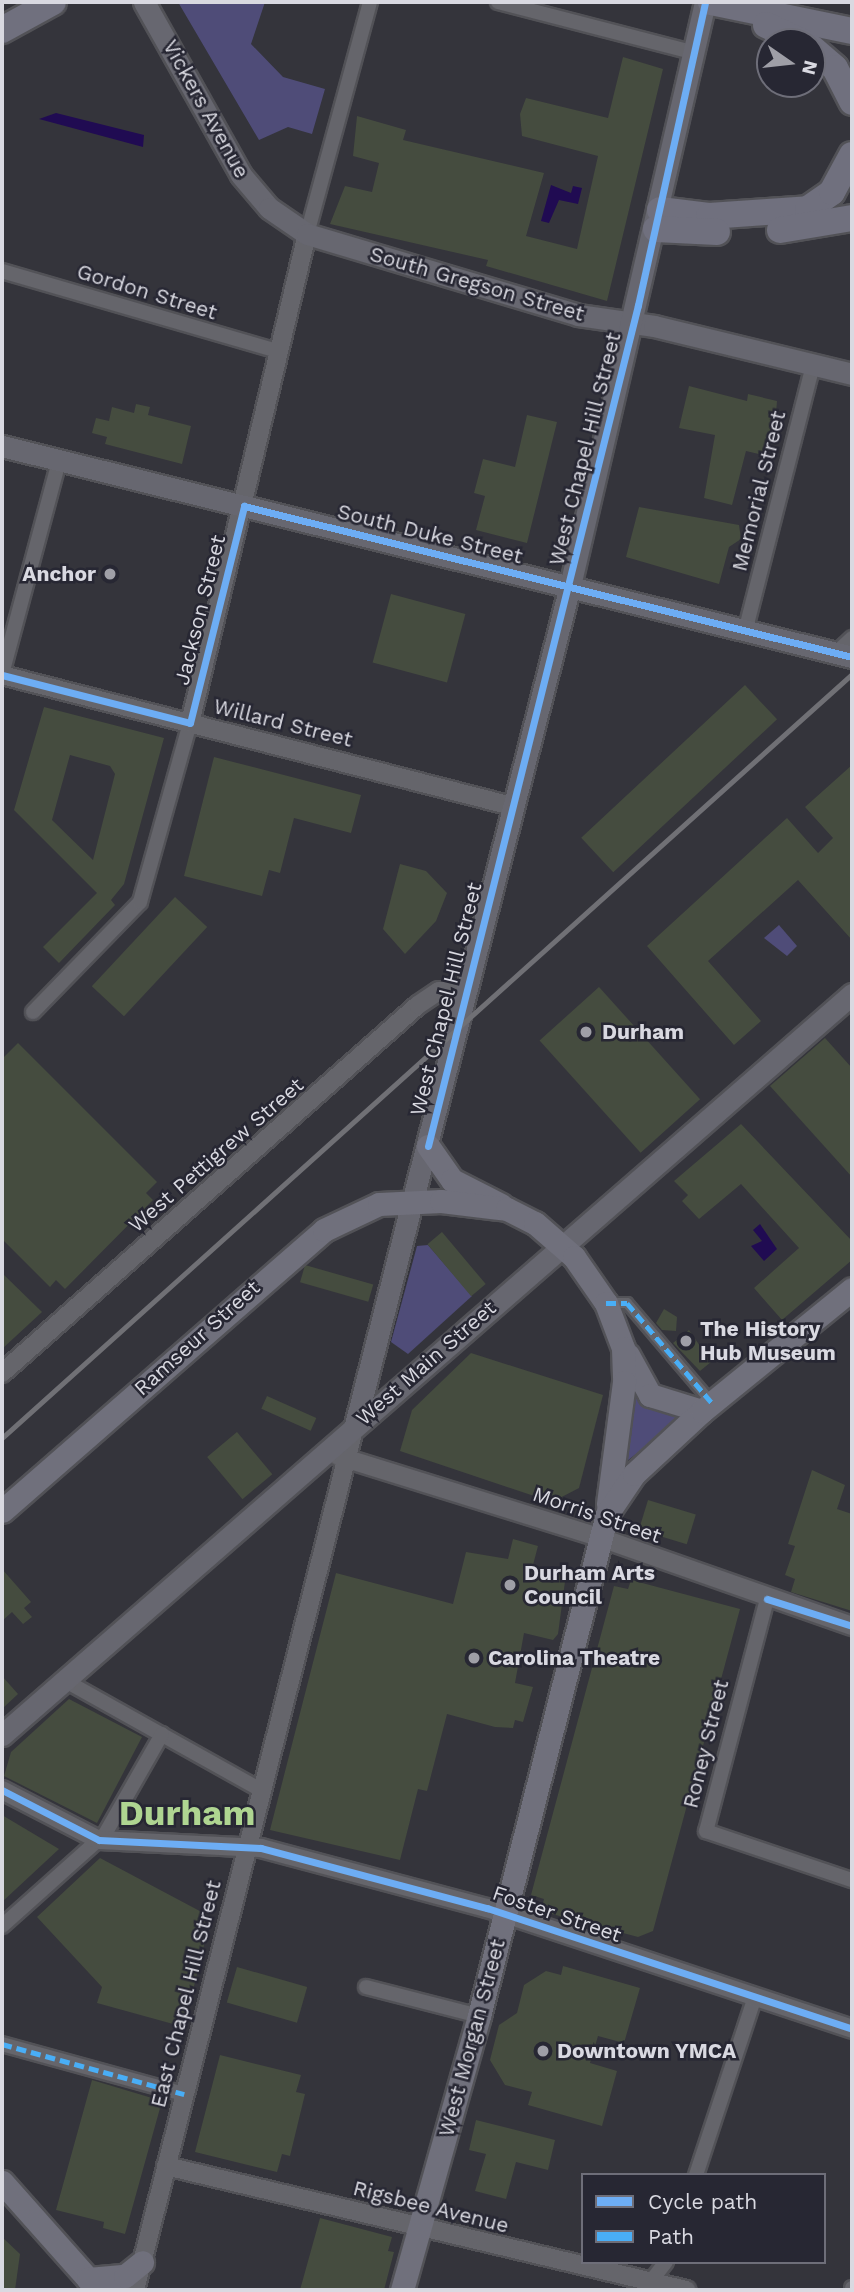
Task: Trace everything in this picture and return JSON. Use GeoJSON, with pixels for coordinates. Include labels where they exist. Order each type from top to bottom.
{"type":"FeatureCollection","features":[{"type":"Feature","properties":{"kind":"highway"},"geometry":{"type":"LineString","coordinates":[[2,30],[47,5]]}},
{"type":"Feature","properties":{"kind":"highway"},"geometry":{"type":"LineString","coordinates":[[2,45],[47,5]]}},
{"type":"Feature","properties":{"kind":"highway"},"geometry":{"type":"LineString","coordinates":[[706,8],[741,8],[852,31]]}},
{"type":"Feature","properties":{"kind":"highway"},"geometry":{"type":"LineString","coordinates":[[741,8],[777,28]]}},
{"type":"Feature","properties":{"kind":"highway"},"geometry":{"type":"LineString","coordinates":[[826,60],[835,68],[852,102]]}},
{"type":"Feature","properties":{"kind":"highway"},"geometry":{"type":"LineString","coordinates":[[658,219],[808,209],[832,192],[852,155]]}},
{"type":"Feature","properties":{"kind":"highway"},"geometry":{"type":"LineString","coordinates":[[658,219],[770,230],[852,218]]}},
{"type":"Feature","properties":{"kind":"main road","name":"West Chapel Hill Street"},"geometry":{"type":"LineString","coordinates":[[355,1425],[570,586],[634,324],[706,8]]}},
{"type":"Feature","properties":{"kind":"main road","name":"Vickers Avenue"},"geometry":{"type":"LineString","coordinates":[[149,9],[247,184],[281,219],[307,234]]}},
{"type":"Feature","properties":{"kind":"main road","name":"South Gregson Street"},"geometry":{"type":"LineString","coordinates":[[307,234],[529,302],[852,374]]}},
{"type":"Feature","properties":{"kind":"main road","name":"South Duke Street"},"geometry":{"type":"LineString","coordinates":[[2,446],[570,586],[746,628],[848,648]]}},
{"type":"Feature","properties":{"kind":"main road","name":"West Main Street"},"geometry":{"type":"LineString","coordinates":[[2,1735],[852,994]]}},
{"type":"Feature","properties":{"kind":"main road"},"geometry":{"type":"LineString","coordinates":[[428,1146],[452,1180],[507,1209],[564,1246],[606,1303],[623,1348],[650,1395],[707,1407]]}},
{"type":"Feature","properties":{"kind":"main road","name":"Ramseur Street"},"geometry":{"type":"LineString","coordinates":[[2,1511],[324,1230],[358,1211],[412,1202],[507,1209]]}},
{"type":"Feature","properties":{"kind":"main road","name":"West Morgan Street"},"geometry":{"type":"LineString","coordinates":[[402,2290],[479,2016],[607,1514],[634,1474],[707,1407],[852,1289]]}},
{"type":"Feature","properties":{"kind":"main road"},"geometry":{"type":"LineString","coordinates":[[607,1514],[624,1394],[623,1348]]}},
{"type":"Feature","properties":{"kind":"main road"},"geometry":{"type":"LineString","coordinates":[[2,2182],[93,2285],[125,2276],[142,2262]]}},
{"type":"Feature","properties":{"kind":"street","name":"Jackson Street"},"geometry":{"type":"LineString","coordinates":[[33,1012],[140,902],[190,723],[307,234],[370,2]]}},
{"type":"Feature","properties":{"kind":"street"},"geometry":{"type":"LineString","coordinates":[[498,2],[695,53]]}},
{"type":"Feature","properties":{"kind":"street","name":"Gordon Street"},"geometry":{"type":"LineString","coordinates":[[2,271],[280,352]]}},
{"type":"Feature","properties":{"kind":"street","name":"Memorial Street"},"geometry":{"type":"LineString","coordinates":[[746,628],[813,365]]}},
{"type":"Feature","properties":{"kind":"street"},"geometry":{"type":"LineString","coordinates":[[2,674],[58,461]]}},
{"type":"Feature","properties":{"kind":"street","name":"Willard Street"},"geometry":{"type":"LineString","coordinates":[[2,674],[512,806]]}},
{"type":"Feature","properties":{"kind":"street","name":"West Pettigrew Street"},"geometry":{"type":"LineString","coordinates":[[2,1373],[418,1005],[439,992],[467,990]]}},
{"type":"Feature","properties":{"kind":"street"},"geometry":{"type":"LineString","coordinates":[[606,1303],[627,1303],[707,1407]]}},
{"type":"Feature","properties":{"kind":"street","name":"East Chapel Hill Street"},"geometry":{"type":"LineString","coordinates":[[135,2290],[355,1425]]}},
{"type":"Feature","properties":{"kind":"street","name":"Morris Street"},"geometry":{"type":"LineString","coordinates":[[324,1452],[601,1538],[766,1599],[852,1626]]}},
{"type":"Feature","properties":{"kind":"street","name":"Roney Street"},"geometry":{"type":"LineString","coordinates":[[766,1599],[706,1831],[852,1880]]}},
{"type":"Feature","properties":{"kind":"street"},"geometry":{"type":"LineString","coordinates":[[64,1680],[263,1791]]}},
{"type":"Feature","properties":{"kind":"street"},"geometry":{"type":"LineString","coordinates":[[2,1926],[99,1840],[162,1734]]}},
{"type":"Feature","properties":{"kind":"street"},"geometry":{"type":"LineString","coordinates":[[2,1790],[99,1840]]}},
{"type":"Feature","properties":{"kind":"street","name":"Foster Street"},"geometry":{"type":"LineString","coordinates":[[99,1840],[247,1848],[504,1915],[852,2029]]}},
{"type":"Feature","properties":{"kind":"street"},"geometry":{"type":"LineString","coordinates":[[366,1987],[479,2016]]}},
{"type":"Feature","properties":{"kind":"street"},"geometry":{"type":"LineString","coordinates":[[697,2173],[755,1997]]}},
{"type":"Feature","properties":{"kind":"street"},"geometry":{"type":"LineString","coordinates":[[2,2044],[184,2094]]}},
{"type":"Feature","properties":{"kind":"street","name":"Rigsbee Avenue"},"geometry":{"type":"LineString","coordinates":[[166,2165],[647,2286],[686,2290]]}},
{"type":"Feature","properties":{"kind":"street"},"geometry":{"type":"LineString","coordinates":[[647,2286],[664,2264]]}},
{"type":"Feature","properties":{"kind":"shaded area"},"geometry":{"type":"Polygon","coordinates":[[[178,2],[265,2],[251,44],[283,77],[325,89],[312,134],[288,127],[259,140],[178,2]]]}},
{"type":"Feature","properties":{"kind":"shaded area"},"geometry":{"type":"Polygon","coordinates":[[[56,113],[144,135],[143,147],[39,119],[56,113]]]}},
{"type":"Feature","properties":{"kind":"shaded area"},"geometry":{"type":"Polygon","coordinates":[[[551,185],[571,193],[573,186],[582,188],[578,204],[559,200],[549,223],[541,221],[551,185]]]}},
{"type":"Feature","properties":{"kind":"shaded area"},"geometry":{"type":"Polygon","coordinates":[[[779,925],[797,946],[787,956],[764,938],[779,925]]]}},
{"type":"Feature","properties":{"kind":"shaded area"},"geometry":{"type":"Polygon","coordinates":[[[760,1224],[777,1249],[764,1261],[751,1246],[762,1241],[753,1230],[760,1224]]]}},
{"type":"Feature","properties":{"kind":"shaded area"},"geometry":{"type":"Polygon","coordinates":[[[428,1245],[472,1296],[408,1354],[391,1342],[417,1246],[428,1245]]]}},
{"type":"Feature","properties":{"kind":"shaded area"},"geometry":{"type":"Polygon","coordinates":[[[633,1389],[683,1417],[627,1461],[625,1459],[633,1389]]]}},
{"type":"Feature","properties":{"kind":"building"},"geometry":{"type":"Polygon","coordinates":[[[623,57],[663,69],[607,301],[486,266],[488,260],[330,224],[345,186],[372,192],[379,163],[353,156],[357,116],[406,130],[403,140],[544,173],[526,236],[577,249],[598,156],[522,136],[520,114],[526,98],[608,118],[623,57]]]}},
{"type":"Feature","properties":{"kind":"building"},"geometry":{"type":"Polygon","coordinates":[[[689,386],[747,401],[748,394],[777,401],[774,438],[768,436],[763,455],[746,451],[732,505],[704,498],[715,435],[679,428],[689,386]]]}},
{"type":"Feature","properties":{"kind":"building"},"geometry":{"type":"Polygon","coordinates":[[[136,404],[150,407],[148,415],[191,426],[182,464],[105,444],[107,437],[92,433],[96,418],[109,421],[112,407],[134,413],[136,404]]]}},
{"type":"Feature","properties":{"kind":"building"},"geometry":{"type":"Polygon","coordinates":[[[527,415],[557,422],[527,543],[476,530],[485,496],[474,493],[483,459],[515,467],[527,415]]]}},
{"type":"Feature","properties":{"kind":"building"},"geometry":{"type":"Polygon","coordinates":[[[639,507],[739,525],[741,539],[729,547],[719,584],[626,557],[639,507]]]}},
{"type":"Feature","properties":{"kind":"building"},"geometry":{"type":"Polygon","coordinates":[[[391,594],[465,614],[447,683],[373,663],[391,594]]]}},
{"type":"Feature","properties":{"kind":"building"},"geometry":{"type":"Polygon","coordinates":[[[745,685],[777,719],[613,872],[581,838],[745,685]]]}},
{"type":"Feature","properties":{"kind":"building"},"geometry":{"type":"Polygon","coordinates":[[[44,707],[164,738],[124,884],[111,900],[115,905],[59,963],[43,947],[97,893],[14,810],[44,707]],[[70,755],[52,820],[93,860],[115,774],[110,766],[70,755]]]}},
{"type":"Feature","properties":{"kind":"building"},"geometry":{"type":"Polygon","coordinates":[[[214,757],[361,795],[351,833],[294,818],[280,873],[269,870],[262,896],[184,876],[214,757]]]}},
{"type":"Feature","properties":{"kind":"building"},"geometry":{"type":"Polygon","coordinates":[[[852,765],[852,940],[798,880],[708,961],[761,1021],[734,1045],[647,946],[787,818],[818,853],[833,838],[805,807],[852,765]]]}},
{"type":"Feature","properties":{"kind":"building"},"geometry":{"type":"Polygon","coordinates":[[[400,864],[426,871],[447,893],[436,921],[405,954],[383,929],[400,864]]]}},
{"type":"Feature","properties":{"kind":"building"},"geometry":{"type":"Polygon","coordinates":[[[175,897],[207,927],[124,1016],[92,986],[175,897]]]}},
{"type":"Feature","properties":{"kind":"building"},"geometry":{"type":"Polygon","coordinates":[[[599,987],[700,1099],[641,1153],[540,1041],[599,987]]]}},
{"type":"Feature","properties":{"kind":"building"},"geometry":{"type":"Polygon","coordinates":[[[825,1038],[852,1068],[852,1177],[770,1086],[825,1038]]]}},
{"type":"Feature","properties":{"kind":"building"},"geometry":{"type":"Polygon","coordinates":[[[18,1043],[157,1182],[146,1193],[153,1200],[65,1289],[56,1280],[50,1287],[2,1239],[2,1059],[18,1043]]]}},
{"type":"Feature","properties":{"kind":"building"},"geometry":{"type":"Polygon","coordinates":[[[741,1124],[852,1241],[852,1260],[782,1320],[754,1288],[799,1248],[741,1184],[699,1219],[682,1201],[688,1195],[674,1181],[741,1124]]]}},
{"type":"Feature","properties":{"kind":"building"},"geometry":{"type":"Polygon","coordinates":[[[442,1232],[486,1284],[471,1296],[427,1244],[442,1232]]]}},
{"type":"Feature","properties":{"kind":"building"},"geometry":{"type":"Polygon","coordinates":[[[305,1265],[373,1285],[368,1302],[300,1282],[305,1265]]]}},
{"type":"Feature","properties":{"kind":"building"},"geometry":{"type":"Polygon","coordinates":[[[2,1273],[42,1312],[2,1349],[2,1273]]]}},
{"type":"Feature","properties":{"kind":"building"},"geometry":{"type":"Polygon","coordinates":[[[664,1309],[677,1317],[676,1331],[662,1330],[656,1323],[664,1309]]]}},
{"type":"Feature","properties":{"kind":"building","name":"The History Hub Museum"},"geometry":{"type":"Polygon","coordinates":[[[689,1330],[711,1362],[700,1371],[673,1343],[689,1330]]]}},
{"type":"Feature","properties":{"kind":"building"},"geometry":{"type":"Polygon","coordinates":[[[471,1353],[603,1395],[579,1488],[552,1502],[400,1451],[412,1410],[471,1353]]]}},
{"type":"Feature","properties":{"kind":"building"},"geometry":{"type":"Polygon","coordinates":[[[267,1396],[316,1418],[311,1431],[261,1409],[267,1396]]]}},
{"type":"Feature","properties":{"kind":"building"},"geometry":{"type":"Polygon","coordinates":[[[237,1432],[272,1474],[242,1499],[207,1457],[237,1432]]]}},
{"type":"Feature","properties":{"kind":"building"},"geometry":{"type":"Polygon","coordinates":[[[812,1470],[845,1485],[837,1509],[852,1514],[852,1611],[791,1592],[795,1579],[785,1575],[795,1546],[788,1544],[812,1470]]]}},
{"type":"Feature","properties":{"kind":"building"},"geometry":{"type":"Polygon","coordinates":[[[648,1500],[696,1515],[687,1544],[639,1530],[648,1500]]]}},
{"type":"Feature","properties":{"kind":"building"},"geometry":{"type":"Polygon","coordinates":[[[513,1539],[538,1546],[533,1565],[566,1574],[558,1634],[553,1640],[524,1633],[515,1683],[533,1687],[523,1722],[515,1720],[513,1728],[495,1727],[447,1714],[427,1791],[418,1789],[400,1860],[270,1830],[336,1573],[453,1604],[466,1552],[508,1559],[513,1539]]]}},
{"type":"Feature","properties":{"kind":"building"},"geometry":{"type":"Polygon","coordinates":[[[2,1569],[31,1602],[24,1608],[32,1617],[23,1624],[12,1612],[2,1621],[2,1569]]]}},
{"type":"Feature","properties":{"kind":"building"},"geometry":{"type":"Polygon","coordinates":[[[631,1580],[740,1609],[653,1931],[638,1937],[541,1911],[544,1899],[531,1895],[614,1586],[628,1589],[631,1580]]]}},
{"type":"Feature","properties":{"kind":"building"},"geometry":{"type":"Polygon","coordinates":[[[2,1676],[18,1694],[2,1709],[2,1676]]]}},
{"type":"Feature","properties":{"kind":"building"},"geometry":{"type":"Polygon","coordinates":[[[69,1699],[142,1737],[97,1823],[4,1776],[11,1752],[69,1699]]]}},
{"type":"Feature","properties":{"kind":"building"},"geometry":{"type":"Polygon","coordinates":[[[2,1815],[59,1849],[2,1902],[2,1815]]]}},
{"type":"Feature","properties":{"kind":"building"},"geometry":{"type":"Polygon","coordinates":[[[100,1858],[211,1917],[184,2027],[97,2003],[102,1987],[37,1917],[100,1858]]]}},
{"type":"Feature","properties":{"kind":"building","name":"Downtown YMCA"},"geometry":{"type":"Polygon","coordinates":[[[563,1966],[640,1988],[624,2043],[598,2036],[590,2063],[617,2071],[602,2126],[528,2105],[532,2092],[505,2085],[490,2060],[499,2025],[517,2013],[524,1985],[546,1971],[561,1975],[563,1966]]]}},
{"type":"Feature","properties":{"kind":"building"},"geometry":{"type":"Polygon","coordinates":[[[237,1967],[307,1987],[297,2023],[227,2003],[237,1967]]]}},
{"type":"Feature","properties":{"kind":"building"},"geometry":{"type":"Polygon","coordinates":[[[220,2055],[301,2075],[296,2092],[305,2094],[290,2156],[282,2154],[277,2172],[195,2152],[220,2055]]]}},
{"type":"Feature","properties":{"kind":"building"},"geometry":{"type":"Polygon","coordinates":[[[92,2080],[162,2101],[125,2234],[103,2228],[104,2222],[56,2210],[92,2080]]]}},
{"type":"Feature","properties":{"kind":"building"},"geometry":{"type":"Polygon","coordinates":[[[476,2120],[555,2140],[548,2170],[516,2162],[506,2199],[475,2191],[486,2154],[469,2150],[476,2120]]]}},
{"type":"Feature","properties":{"kind":"building"},"geometry":{"type":"Polygon","coordinates":[[[320,2218],[392,2237],[388,2251],[394,2252],[384,2290],[300,2290],[320,2218]]]}},
{"type":"Feature","properties":{"kind":"building"},"geometry":{"type":"Polygon","coordinates":[[[2,2237],[20,2254],[15,2290],[2,2290],[2,2237]]]}},
{"type":"Feature","properties":{"kind":"railway"},"geometry":{"type":"LineString","coordinates":[[2,1438],[852,674]]}},
{"type":"Feature","properties":{"kind":"marked path"},"geometry":{"type":"LineString","coordinates":[[606,1303],[627,1303],[712,1403]]}},
{"type":"Feature","properties":{"kind":"marked path"},"geometry":{"type":"LineString","coordinates":[[2,2044],[184,2094]]}},
{"type":"Feature","properties":{"kind":"cycle path"},"geometry":{"type":"LineString","coordinates":[[428,1146],[638,305],[705,2]]}},
{"type":"Feature","properties":{"kind":"cycle path"},"geometry":{"type":"LineString","coordinates":[[2,675],[190,723],[244,506],[852,657]]}},
{"type":"Feature","properties":{"kind":"cycle path"},"geometry":{"type":"LineString","coordinates":[[767,1599],[852,1626]]}},
{"type":"Feature","properties":{"kind":"cycle path"},"geometry":{"type":"LineString","coordinates":[[2,1790],[99,1840],[261,1848],[487,1908],[852,2029]]}},
{"type":"Feature","properties":{"kind":"place","name":"Anchor"},"geometry":{"type":"Point","coordinates":[110,574]}},
{"type":"Feature","properties":{"kind":"place","name":"Durham"},"geometry":{"type":"Point","coordinates":[586,1032]}},
{"type":"Feature","properties":{"kind":"place","name":"The History Hub Museum"},"geometry":{"type":"Point","coordinates":[686,1341]}},
{"type":"Feature","properties":{"kind":"place","name":"Durham Arts Council"},"geometry":{"type":"Point","coordinates":[510,1585]}},
{"type":"Feature","properties":{"kind":"place","name":"Carolina Theatre"},"geometry":{"type":"Point","coordinates":[474,1658]}},
{"type":"Feature","properties":{"kind":"place","name":"Downtown YMCA"},"geometry":{"type":"Point","coordinates":[543,2051]}},
{"type":"Feature","properties":{"kind":"district","name":"Durham"},"geometry":{"type":"Point","coordinates":[187,1813]}}]}
